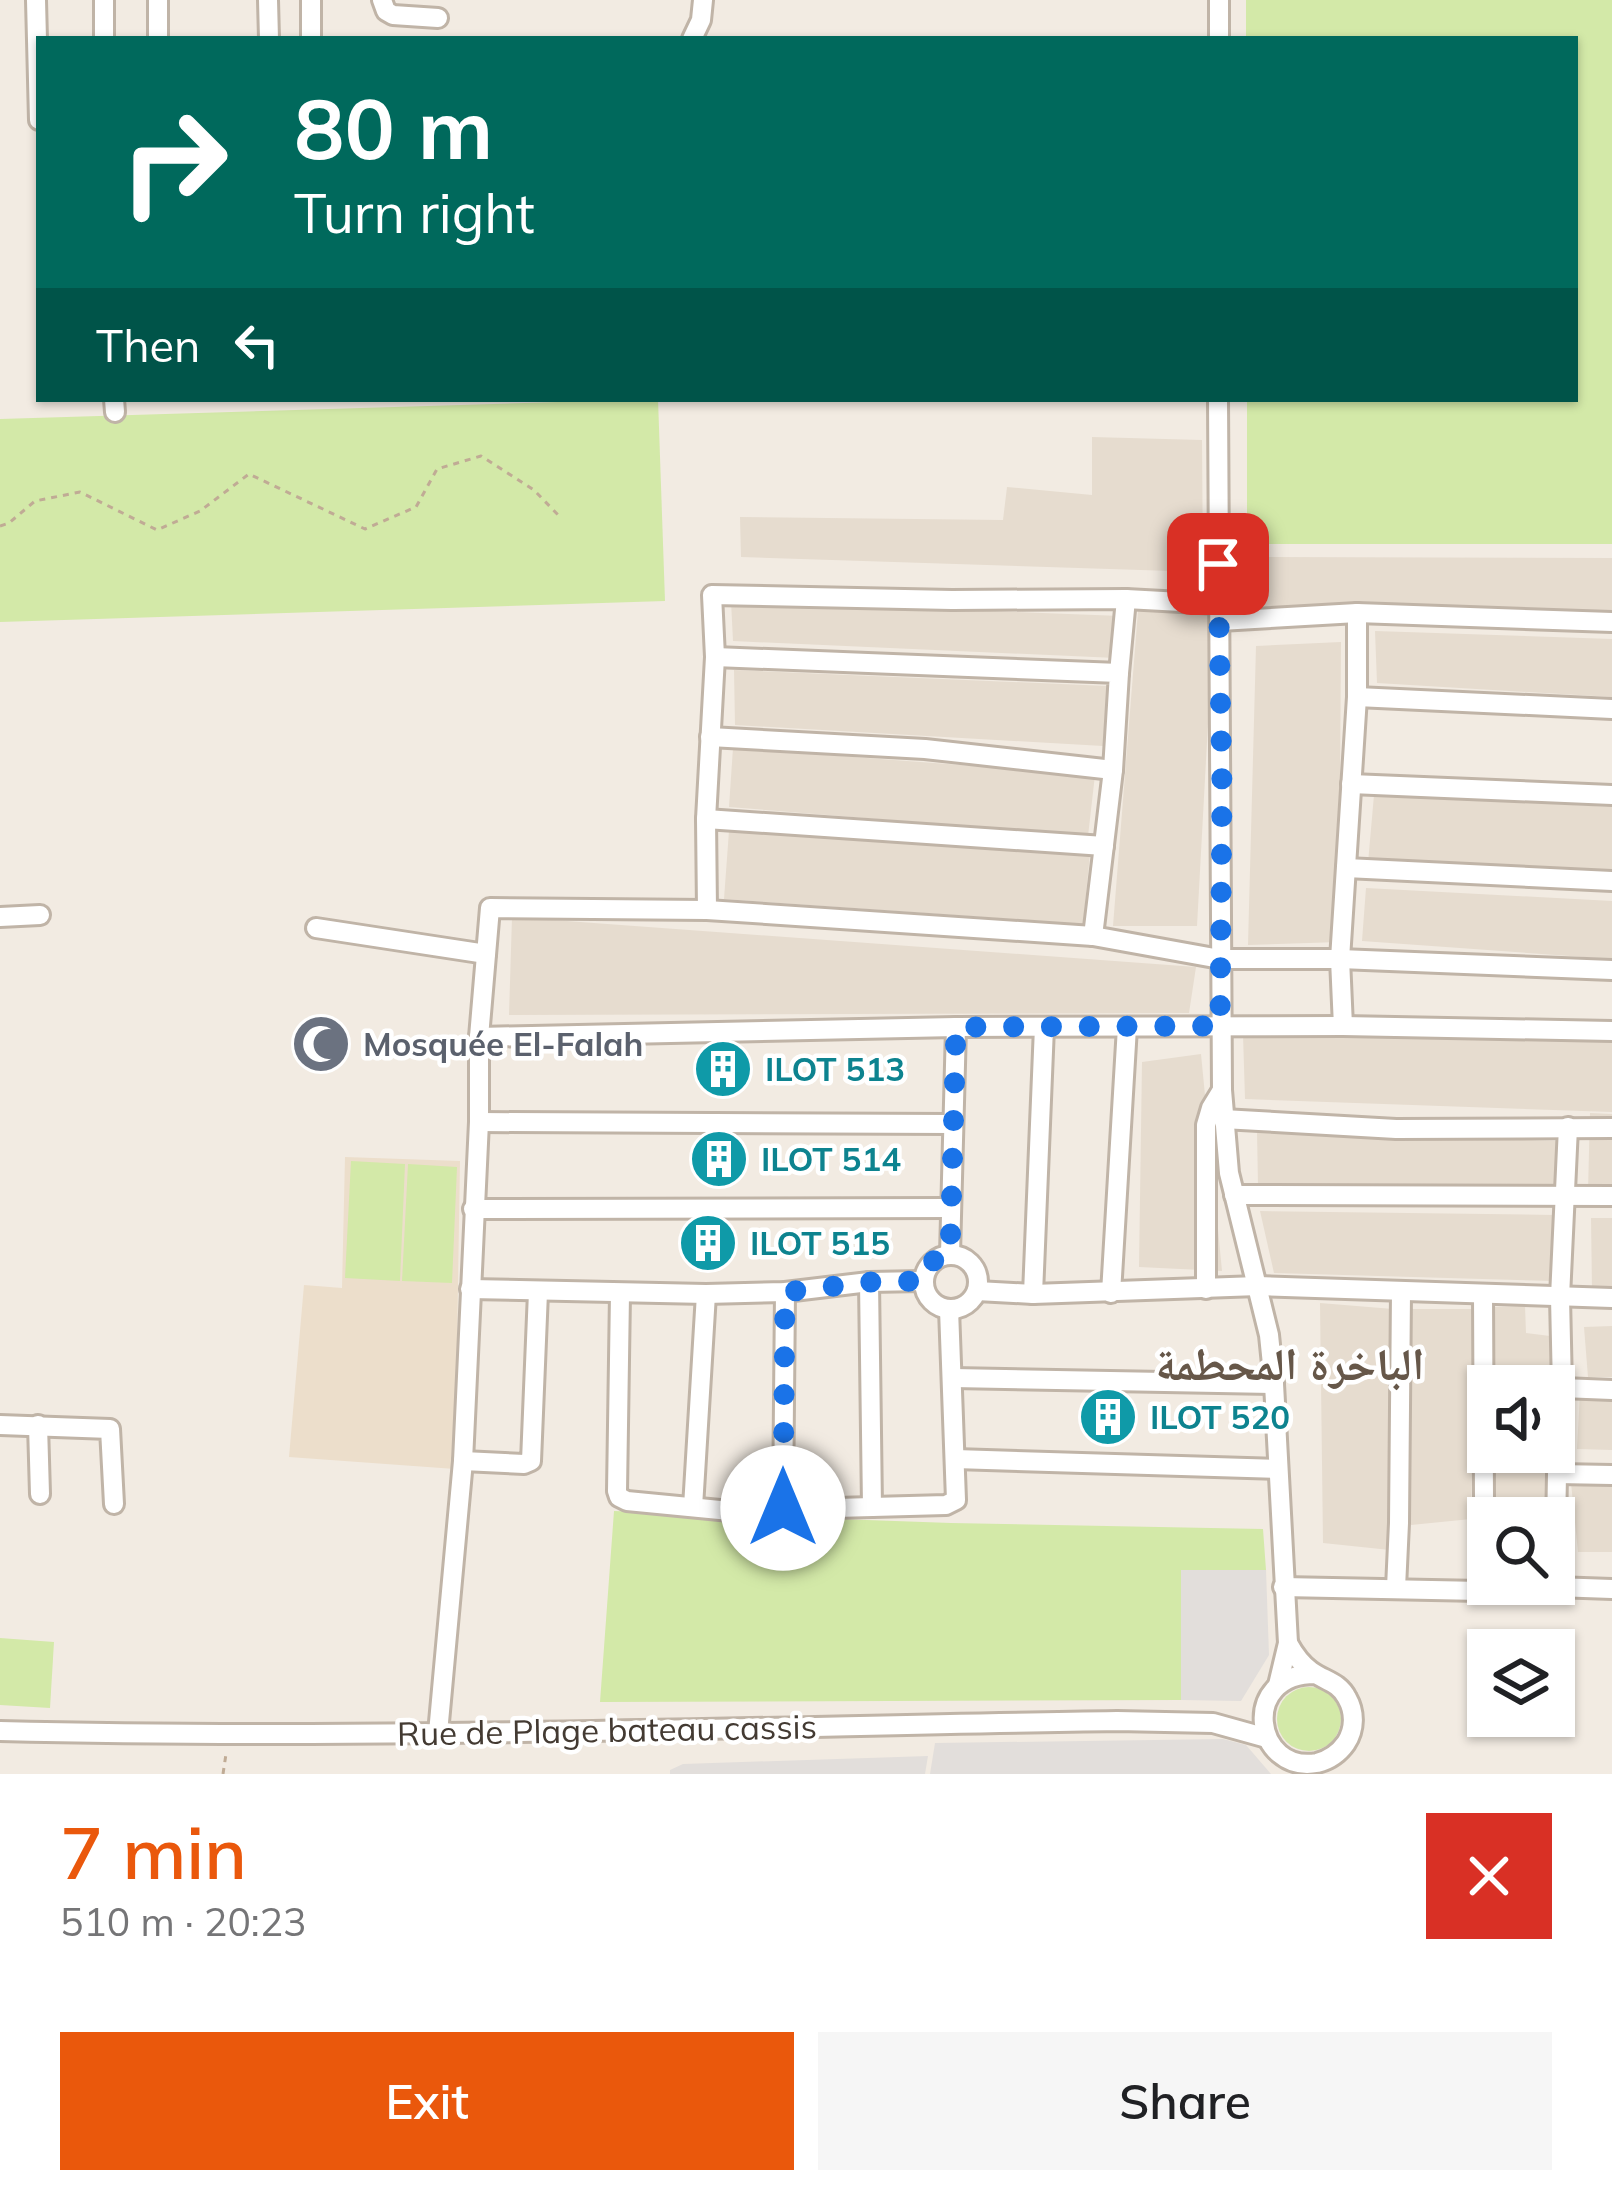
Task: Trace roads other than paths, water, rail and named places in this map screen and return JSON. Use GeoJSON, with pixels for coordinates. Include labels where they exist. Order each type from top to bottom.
{"type":"FeatureCollection","features":[{"type":"Feature","properties":{"kind":"street"},"geometry":{"type":"LineString","coordinates":[[36,0],[37,36]]}},
{"type":"Feature","properties":{"kind":"street"},"geometry":{"type":"LineString","coordinates":[[104,0],[104,36]]}},
{"type":"Feature","properties":{"kind":"street"},"geometry":{"type":"LineString","coordinates":[[158,0],[158,36]]}},
{"type":"Feature","properties":{"kind":"street"},"geometry":{"type":"LineString","coordinates":[[268,0],[269,36]]}},
{"type":"Feature","properties":{"kind":"street"},"geometry":{"type":"LineString","coordinates":[[311,0],[311,36]]}},
{"type":"Feature","properties":{"kind":"street"},"geometry":{"type":"LineString","coordinates":[[382,0],[393,15],[439,18]]}},
{"type":"Feature","properties":{"kind":"street"},"geometry":{"type":"LineString","coordinates":[[693,36],[704,0]]}},
{"type":"Feature","properties":{"kind":"street"},"geometry":{"type":"LineString","coordinates":[[1219,36],[1220,0]]}},
{"type":"Feature","properties":{"kind":"street"},"geometry":{"type":"LineString","coordinates":[[1218,402],[1223,1119],[1234,1195],[1269,1335],[1288,1643],[1278,1684],[1262,1719],[1267,1738],[1284,1765],[1324,1761],[1345,1746],[1351,1734],[1347,1696],[1339,1686],[1315,1674],[1288,1643]]}},
{"type":"Feature","properties":{"kind":"street"},"geometry":{"type":"LineString","coordinates":[[707,910],[706,819],[716,657],[712,595],[1126,598],[1219,612],[1612,622]]}},
{"type":"Feature","properties":{"kind":"street"},"geometry":{"type":"LineString","coordinates":[[1093,936],[1113,770],[1126,598]]}},
{"type":"Feature","properties":{"kind":"street"},"geometry":{"type":"LineString","coordinates":[[1343,1026],[1340,959],[1357,697],[1357,613]]}},
{"type":"Feature","properties":{"kind":"street"},"geometry":{"type":"LineString","coordinates":[[716,657],[1119,674]]}},
{"type":"Feature","properties":{"kind":"street"},"geometry":{"type":"LineString","coordinates":[[1357,697],[1612,709]]}},
{"type":"Feature","properties":{"kind":"street"},"geometry":{"type":"LineString","coordinates":[[710,736],[925,749],[1113,770]]}},
{"type":"Feature","properties":{"kind":"street"},"geometry":{"type":"LineString","coordinates":[[1351,784],[1612,795]]}},
{"type":"Feature","properties":{"kind":"street"},"geometry":{"type":"LineString","coordinates":[[706,819],[1104,846]]}},
{"type":"Feature","properties":{"kind":"street"},"geometry":{"type":"LineString","coordinates":[[1346,868],[1612,881]]}},
{"type":"Feature","properties":{"kind":"street"},"geometry":{"type":"LineString","coordinates":[[438,1733],[463,1461],[479,1123],[478,1037],[490,908],[707,910],[1093,936],[1220,959],[1612,970]]}},
{"type":"Feature","properties":{"kind":"street"},"geometry":{"type":"LineString","coordinates":[[0,917],[40,915]]}},
{"type":"Feature","properties":{"kind":"street"},"geometry":{"type":"LineString","coordinates":[[316,928],[486,954]]}},
{"type":"Feature","properties":{"kind":"street"},"geometry":{"type":"LineString","coordinates":[[478,1037],[956,1027],[1612,1031]]}},
{"type":"Feature","properties":{"kind":"street"},"geometry":{"type":"LineString","coordinates":[[950,1254],[956,1027]]}},
{"type":"Feature","properties":{"kind":"street"},"geometry":{"type":"LineString","coordinates":[[1033,1294],[1044,1027]]}},
{"type":"Feature","properties":{"kind":"street"},"geometry":{"type":"LineString","coordinates":[[1111,1293],[1127,1027]]}},
{"type":"Feature","properties":{"kind":"street"},"geometry":{"type":"LineString","coordinates":[[1206,1289],[1206,1125],[1222,1090]]}},
{"type":"Feature","properties":{"kind":"street"},"geometry":{"type":"LineString","coordinates":[[1223,1119],[1396,1129],[1612,1128]]}},
{"type":"Feature","properties":{"kind":"street"},"geometry":{"type":"LineString","coordinates":[[479,1123],[953,1124]]}},
{"type":"Feature","properties":{"kind":"street"},"geometry":{"type":"LineString","coordinates":[[1561,1365],[1568,1127]]}},
{"type":"Feature","properties":{"kind":"street"},"geometry":{"type":"LineString","coordinates":[[1234,1195],[1612,1196]]}},
{"type":"Feature","properties":{"kind":"street"},"geometry":{"type":"LineString","coordinates":[[473,1209],[950,1208]]}},
{"type":"Feature","properties":{"kind":"street"},"geometry":{"type":"LineString","coordinates":[[950,1254],[973,1266],[979,1283],[966,1305],[950,1309],[934,1304],[923,1281],[934,1259],[950,1254]]}},
{"type":"Feature","properties":{"kind":"street"},"geometry":{"type":"LineString","coordinates":[[470,1289],[706,1294],[923,1281]]}},
{"type":"Feature","properties":{"kind":"street"},"geometry":{"type":"LineString","coordinates":[[869,1282],[872,1507]]}},
{"type":"Feature","properties":{"kind":"street"},"geometry":{"type":"LineString","coordinates":[[977,1291],[1111,1293],[1258,1286],[1612,1298]]}},
{"type":"Feature","properties":{"kind":"street"},"geometry":{"type":"LineString","coordinates":[[463,1461],[531,1461],[538,1292]]}},
{"type":"Feature","properties":{"kind":"street"},"geometry":{"type":"LineString","coordinates":[[783,1508],[785,1292]]}},
{"type":"Feature","properties":{"kind":"street"},"geometry":{"type":"LineString","coordinates":[[1396,1588],[1401,1292]]}},
{"type":"Feature","properties":{"kind":"street"},"geometry":{"type":"LineString","coordinates":[[620,1294],[620,1497],[730,1510],[946,1505],[956,1500],[950,1309]]}},
{"type":"Feature","properties":{"kind":"street"},"geometry":{"type":"LineString","coordinates":[[693,1507],[706,1294]]}},
{"type":"Feature","properties":{"kind":"street"},"geometry":{"type":"LineString","coordinates":[[1483,1295],[1484,1497]]}},
{"type":"Feature","properties":{"kind":"street"},"geometry":{"type":"LineString","coordinates":[[953,1378],[1274,1384]]}},
{"type":"Feature","properties":{"kind":"street"},"geometry":{"type":"LineString","coordinates":[[1575,1389],[1612,1390]]}},
{"type":"Feature","properties":{"kind":"street"},"geometry":{"type":"LineString","coordinates":[[0,1425],[110,1429],[114,1504]]}},
{"type":"Feature","properties":{"kind":"street"},"geometry":{"type":"LineString","coordinates":[[38,1425],[40,1494]]}},
{"type":"Feature","properties":{"kind":"street"},"geometry":{"type":"LineString","coordinates":[[955,1460],[1277,1469]]}},
{"type":"Feature","properties":{"kind":"street"},"geometry":{"type":"LineString","coordinates":[[1557,1497],[1557,1474],[1612,1474]]}},
{"type":"Feature","properties":{"kind":"street"},"geometry":{"type":"LineString","coordinates":[[1283,1587],[1467,1591]]}},
{"type":"Feature","properties":{"kind":"street"},"geometry":{"type":"LineString","coordinates":[[1575,1588],[1612,1589]]}},
{"type":"Feature","properties":{"kind":"street"},"geometry":{"type":"LineString","coordinates":[[1278,1684],[1315,1674]]}},
{"type":"Feature","properties":{"kind":"street","name":"Rue de Plage bateau cassis"},"geometry":{"type":"LineString","coordinates":[[1214,1723],[1264,1706]]}},
{"type":"Feature","properties":{"kind":"street","name":"Rue de Plage bateau cassis"},"geometry":{"type":"LineString","coordinates":[[0,1730],[438,1733],[1070,1721],[1214,1723],[1267,1738]]}},
{"type":"Feature","properties":{"kind":"place","name":"Mosquée El-Falah"},"geometry":{"type":"Point","coordinates":[321,1044]}},
{"type":"Feature","properties":{"kind":"place","name":"ILOT 513"},"geometry":{"type":"Point","coordinates":[723,1069]}},
{"type":"Feature","properties":{"kind":"place","name":"ILOT 514"},"geometry":{"type":"Point","coordinates":[719,1159]}},
{"type":"Feature","properties":{"kind":"place","name":"ILOT 515"},"geometry":{"type":"Point","coordinates":[708,1243]}},
{"type":"Feature","properties":{"kind":"place","name":"ILOT 520"},"geometry":{"type":"Point","coordinates":[1108,1417]}},
{"type":"Feature","properties":{"kind":"district","name":"الباخرة المحطمة"},"geometry":{"type":"Point","coordinates":[1290,1364]}}]}
